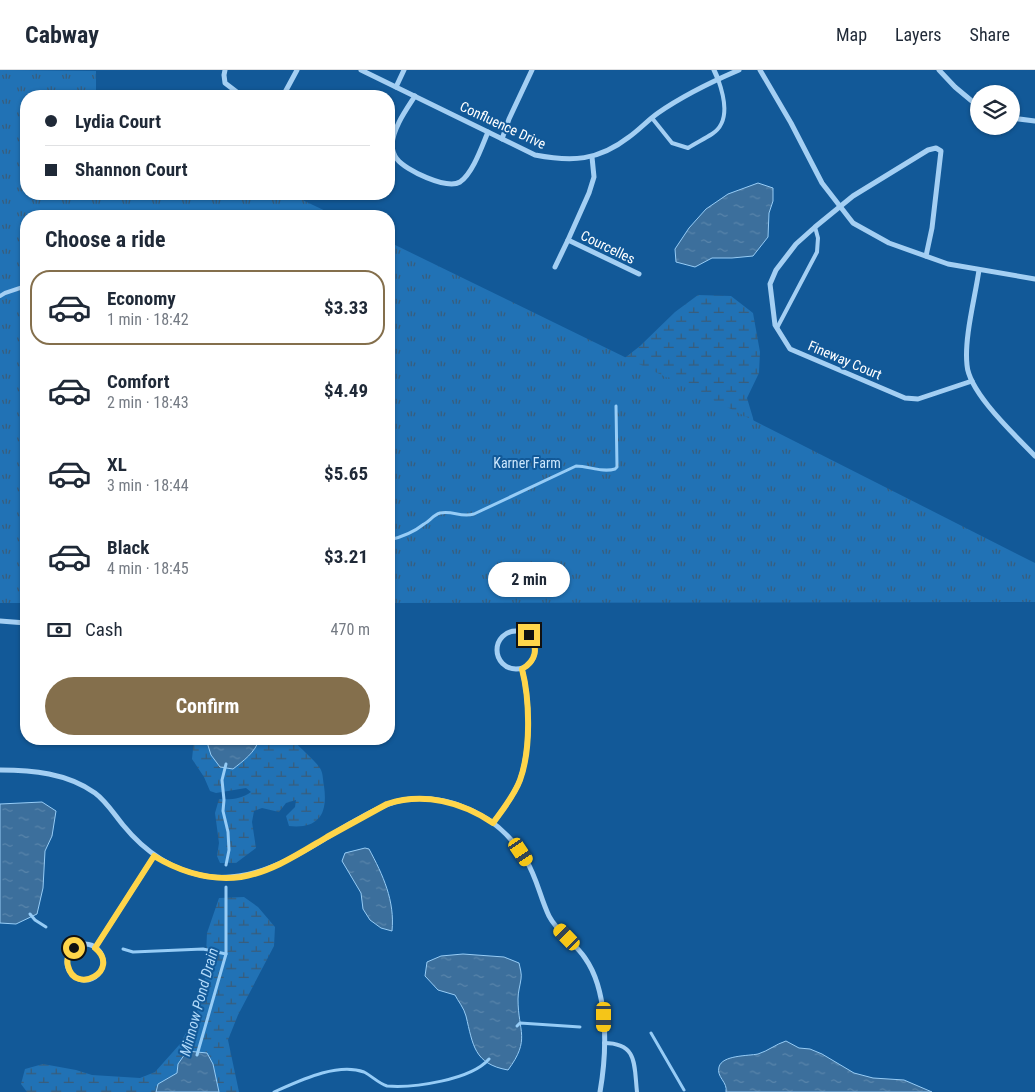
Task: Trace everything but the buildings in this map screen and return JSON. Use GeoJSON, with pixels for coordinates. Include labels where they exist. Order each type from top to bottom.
{"type":"FeatureCollection","features":[{"type":"Feature","properties":{"kind":"street"},"geometry":{"type":"LineString","coordinates":[[225,70],[225,83],[234,90]]}},
{"type":"Feature","properties":{"kind":"street"},"geometry":{"type":"LineString","coordinates":[[286,90],[297,70]]}},
{"type":"Feature","properties":{"kind":"street","name":"Confluence Drive"},"geometry":{"type":"LineString","coordinates":[[361,70],[535,155],[559,160],[592,157],[609,151],[685,95],[739,70]]}},
{"type":"Feature","properties":{"kind":"street"},"geometry":{"type":"LineString","coordinates":[[396,87],[404,70]]}},
{"type":"Feature","properties":{"kind":"street"},"geometry":{"type":"LineString","coordinates":[[502,139],[509,119],[532,70]]}},
{"type":"Feature","properties":{"kind":"street"},"geometry":{"type":"LineString","coordinates":[[714,70],[718,79]]}},
{"type":"Feature","properties":{"kind":"street"},"geometry":{"type":"LineString","coordinates":[[760,70],[791,123],[822,183],[853,223],[889,243],[948,264],[1035,279]]}},
{"type":"Feature","properties":{"kind":"street"},"geometry":{"type":"LineString","coordinates":[[939,70],[970,100]]}},
{"type":"Feature","properties":{"kind":"street"},"geometry":{"type":"LineString","coordinates":[[395,135],[399,122],[415,96]]}},
{"type":"Feature","properties":{"kind":"street"},"geometry":{"type":"LineString","coordinates":[[1020,119],[1035,121]]}},
{"type":"Feature","properties":{"kind":"street"},"geometry":{"type":"LineString","coordinates":[[395,154],[397,160],[410,169],[439,183],[456,184],[462,181],[477,159],[488,132]]}},
{"type":"Feature","properties":{"kind":"street","name":"Fineway Court"},"geometry":{"type":"LineString","coordinates":[[926,256],[932,228],[941,151],[936,148],[928,150],[853,196],[796,244],[776,270],[770,284],[775,325],[790,349],[905,398],[918,399],[972,382]]}},
{"type":"Feature","properties":{"kind":"street","name":"Courcelles"},"geometry":{"type":"LineString","coordinates":[[555,267],[589,193],[594,176],[592,157]]}},
{"type":"Feature","properties":{"kind":"street","name":"Courcelles"},"geometry":{"type":"LineString","coordinates":[[568,240],[638,274]]}},
{"type":"Feature","properties":{"kind":"street"},"geometry":{"type":"LineString","coordinates":[[979,270],[968,338],[966,366],[972,382],[998,418],[1035,456]]}},
{"type":"Feature","properties":{"kind":"street"},"geometry":{"type":"LineString","coordinates":[[0,621],[20,623]]}},
{"type":"Feature","properties":{"kind":"street"},"geometry":{"type":"LineString","coordinates":[[520,631],[529,635],[536,647],[534,659],[528,666],[522,669],[508,668],[499,660],[497,647],[499,640],[507,633],[520,631]]}},
{"type":"Feature","properties":{"kind":"street"},"geometry":{"type":"LineString","coordinates":[[493,823],[515,792],[525,760],[527,743],[527,688],[522,669]]}},
{"type":"Feature","properties":{"kind":"street"},"geometry":{"type":"LineString","coordinates":[[0,770],[41,772],[82,785],[104,801],[133,837],[154,856],[185,871],[223,878],[258,873],[279,864],[387,804],[399,800],[440,800],[455,803],[469,809],[493,823],[515,844],[538,883],[548,914],[553,923],[580,950],[596,979],[602,998],[604,1043],[603,1077],[600,1092]]}},
{"type":"Feature","properties":{"kind":"street"},"geometry":{"type":"LineString","coordinates":[[95,948],[154,856]]}},
{"type":"Feature","properties":{"kind":"street"},"geometry":{"type":"LineString","coordinates":[[86,944],[95,948],[103,961],[100,972],[92,979],[85,980],[74,976],[68,968],[67,962],[71,951],[80,945],[86,944]]}},
{"type":"Feature","properties":{"kind":"lane"},"geometry":{"type":"LineString","coordinates":[[652,118],[672,143],[688,148],[714,133],[722,122],[725,109],[724,94],[718,79]]}},
{"type":"Feature","properties":{"kind":"lane"},"geometry":{"type":"LineString","coordinates":[[777,328],[817,252],[818,238],[815,227]]}},
{"type":"Feature","properties":{"kind":"lane"},"geometry":{"type":"LineString","coordinates":[[0,296],[20,288]]}},
{"type":"Feature","properties":{"kind":"lane"},"geometry":{"type":"LineString","coordinates":[[604,1043],[622,1045],[631,1054],[638,1092]]}},
{"type":"Feature","properties":{"kind":"green space"},"geometry":{"type":"Polygon","coordinates":[[[0,70],[96,71],[96,90],[20,90],[20,200],[303,200],[323,210],[20,210],[20,603],[0,603],[0,70]]]}},
{"type":"Feature","properties":{"kind":"green space","name":"Karner Farm"},"geometry":{"type":"Polygon","coordinates":[[[395,245],[729,408],[1035,563],[1035,602],[395,603],[395,245]]]}},
{"type":"Feature","properties":{"kind":"green space"},"geometry":{"type":"Polygon","coordinates":[[[698,295],[731,296],[753,313],[760,352],[759,373],[747,398],[757,442],[608,371],[640,346],[675,312],[698,295]]]}},
{"type":"Feature","properties":{"kind":"green space"},"geometry":{"type":"Polygon","coordinates":[[[193,745],[208,745],[211,755],[233,769],[252,753],[256,745],[298,745],[322,772],[325,796],[323,812],[319,818],[308,825],[289,826],[286,816],[295,807],[296,800],[286,803],[279,812],[262,808],[254,811],[252,822],[256,848],[236,863],[220,863],[217,856],[219,843],[215,813],[219,799],[236,799],[251,792],[246,788],[216,793],[210,791],[204,777],[192,759],[193,745]]]}},
{"type":"Feature","properties":{"kind":"green space"},"geometry":{"type":"Polygon","coordinates":[[[244,897],[258,907],[275,927],[274,946],[238,1015],[228,1040],[239,1092],[219,1092],[213,1064],[178,1064],[177,1073],[158,1084],[156,1092],[27,1092],[21,1084],[25,1069],[43,1064],[92,1075],[140,1078],[155,1072],[180,1044],[197,1012],[205,977],[207,933],[219,898],[244,897]]]}},
{"type":"Feature","properties":{"kind":"water"},"geometry":{"type":"Polygon","coordinates":[[[758,183],[773,188],[773,201],[769,213],[768,237],[753,256],[712,258],[695,267],[676,262],[675,249],[689,228],[706,209],[728,194],[758,183]]]}},
{"type":"Feature","properties":{"kind":"water"},"geometry":{"type":"Polygon","coordinates":[[[208,745],[256,745],[252,752],[233,769],[220,767],[211,755],[208,745]]]}},
{"type":"Feature","properties":{"kind":"water"},"geometry":{"type":"Polygon","coordinates":[[[42,802],[56,811],[52,836],[45,851],[43,888],[37,914],[16,924],[0,923],[0,804],[42,802]]]}},
{"type":"Feature","properties":{"kind":"water"},"geometry":{"type":"Polygon","coordinates":[[[365,848],[369,849],[387,888],[392,909],[392,931],[381,928],[370,920],[363,909],[361,893],[342,861],[345,853],[365,848]]]}},
{"type":"Feature","properties":{"kind":"water"},"geometry":{"type":"Polygon","coordinates":[[[463,954],[504,957],[519,963],[521,977],[518,999],[522,1035],[519,1050],[508,1070],[488,1063],[482,1058],[473,1044],[465,1013],[455,995],[438,990],[425,976],[427,962],[441,956],[463,954]]]}},
{"type":"Feature","properties":{"kind":"water"},"geometry":{"type":"Polygon","coordinates":[[[786,1041],[799,1048],[810,1049],[822,1054],[854,1073],[873,1078],[904,1080],[932,1092],[726,1092],[725,1085],[719,1074],[721,1063],[730,1058],[758,1054],[786,1041]]]}},
{"type":"Feature","properties":{"kind":"water"},"geometry":{"type":"Polygon","coordinates":[[[187,1051],[207,1053],[213,1064],[219,1092],[156,1092],[158,1084],[177,1073],[178,1064],[187,1051]]]}},
{"type":"Feature","properties":{"kind":"waterway","name":"Minnow Pond Drain"},"geometry":{"type":"LineString","coordinates":[[395,538],[412,532],[440,513],[474,514],[576,466],[605,470],[615,469],[617,467],[616,406]]}},
{"type":"Feature","properties":{"kind":"waterway","name":"Minnow Pond Drain"},"geometry":{"type":"LineString","coordinates":[[226,764],[222,780],[223,811],[228,832],[229,850],[226,865]]}},
{"type":"Feature","properties":{"kind":"waterway","name":"Minnow Pond Drain"},"geometry":{"type":"LineString","coordinates":[[197,1055],[226,954],[226,887]]}},
{"type":"Feature","properties":{"kind":"waterway"},"geometry":{"type":"LineString","coordinates":[[30,914],[35,920],[46,927]]}},
{"type":"Feature","properties":{"kind":"waterway"},"geometry":{"type":"LineString","coordinates":[[123,949],[133,952],[203,949],[226,954]]}},
{"type":"Feature","properties":{"kind":"waterway"},"geometry":{"type":"LineString","coordinates":[[517,1026],[520,1023],[580,1027]]}},
{"type":"Feature","properties":{"kind":"waterway"},"geometry":{"type":"LineString","coordinates":[[651,1033],[684,1090]]}},
{"type":"Feature","properties":{"kind":"waterway"},"geometry":{"type":"LineString","coordinates":[[274,1092],[318,1074],[342,1069],[364,1072],[387,1086],[426,1084],[469,1072],[481,1066],[489,1059]]}},
{"type":"Feature","properties":{"kind":"route"},"geometry":{"type":"LineString","coordinates":[[74,948],[68,956],[67,962],[70,972],[79,979],[85,980],[97,976],[103,961],[98,950],[95,948],[154,856],[185,871],[205,876],[223,878],[258,873],[306,850],[387,804],[399,800],[440,800],[455,803],[485,817],[493,823],[515,792],[525,760],[527,743],[527,688],[522,669],[528,666],[534,659],[536,652],[536,647],[529,635]]}}]}
